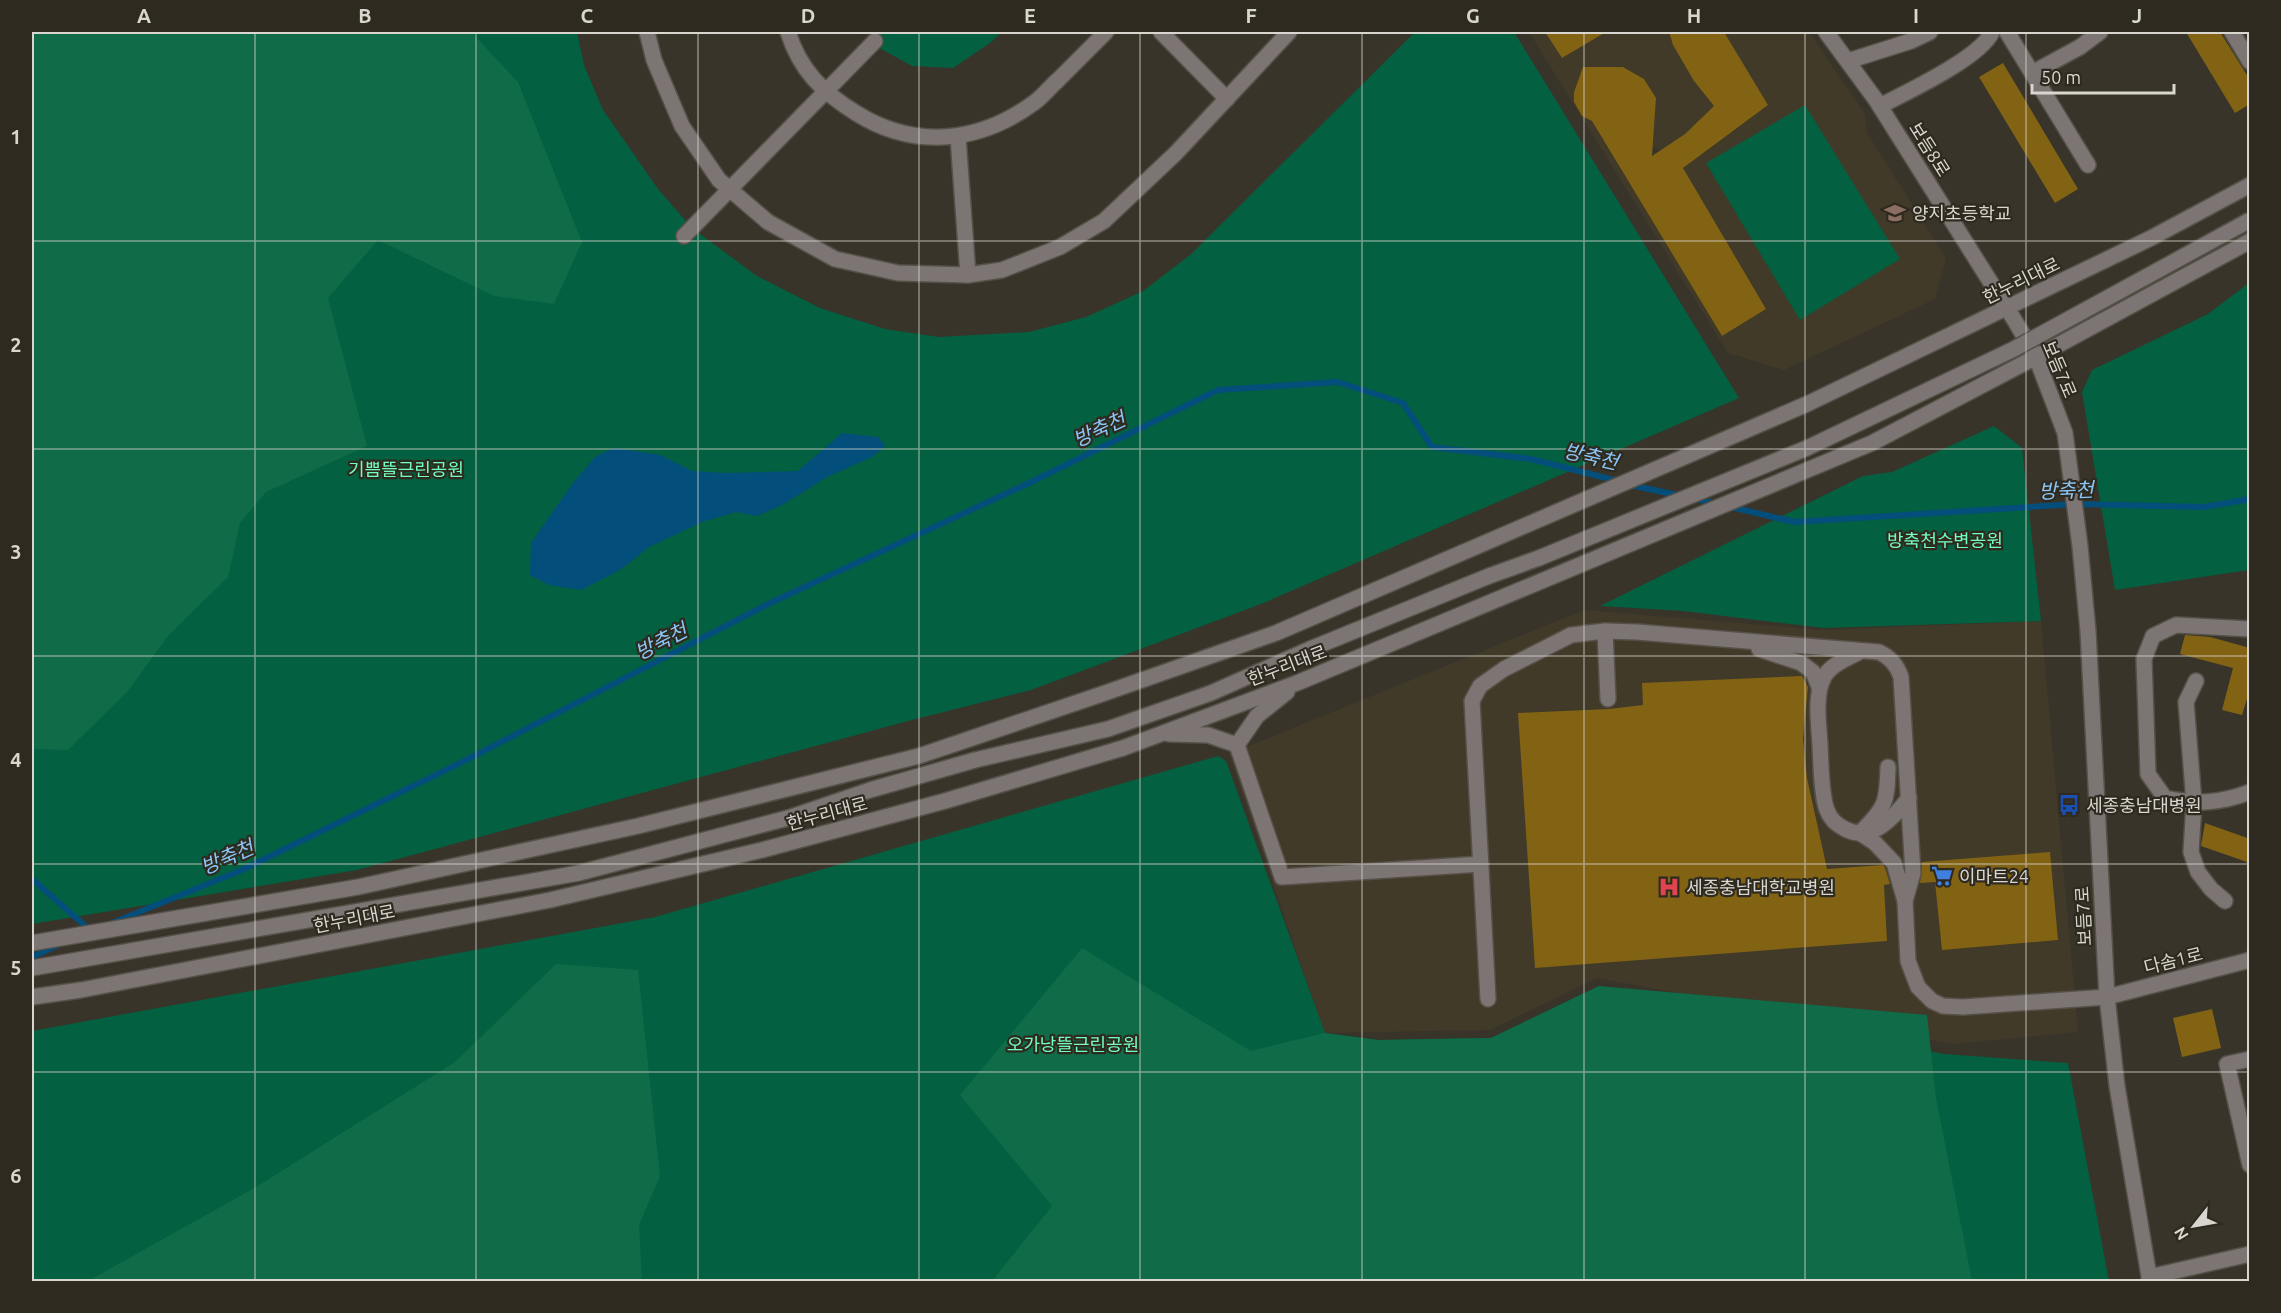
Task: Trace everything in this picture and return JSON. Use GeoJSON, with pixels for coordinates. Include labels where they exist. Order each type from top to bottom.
{"type":"FeatureCollection","features":[{"type":"Feature","properties":{"kind":"street"},"geometry":{"type":"LineString","coordinates":[[647,32],[654,60],[682,126],[719,180],[768,222],[835,259],[898,273],[968,275],[1002,270],[1060,248],[1104,221],[1176,153],[1289,32]]}},
{"type":"Feature","properties":{"kind":"street"},"geometry":{"type":"LineString","coordinates":[[788,32],[807,71],[831,98],[877,126],[913,137],[958,137],[994,126],[1036,102],[1106,32]]}},
{"type":"Feature","properties":{"kind":"street"},"geometry":{"type":"LineString","coordinates":[[1161,32],[1227,99]]}},
{"type":"Feature","properties":{"kind":"street","name":"보듬8로"},"geometry":{"type":"LineString","coordinates":[[1826,32],[1880,106],[2011,315]]}},
{"type":"Feature","properties":{"kind":"street"},"geometry":{"type":"LineString","coordinates":[[1848,62],[1911,41],[1930,32]]}},
{"type":"Feature","properties":{"kind":"street"},"geometry":{"type":"LineString","coordinates":[[1880,106],[1961,60],[1988,41],[1992,32]]}},
{"type":"Feature","properties":{"kind":"street"},"geometry":{"type":"LineString","coordinates":[[2007,32],[2088,165]]}},
{"type":"Feature","properties":{"kind":"street"},"geometry":{"type":"LineString","coordinates":[[2032,74],[2080,47],[2100,32]]}},
{"type":"Feature","properties":{"kind":"street"},"geometry":{"type":"LineString","coordinates":[[2232,32],[2250,62]]}},
{"type":"Feature","properties":{"kind":"street"},"geometry":{"type":"LineString","coordinates":[[684,236],[875,41]]}},
{"type":"Feature","properties":{"kind":"street"},"geometry":{"type":"LineString","coordinates":[[958,137],[968,275]]}},
{"type":"Feature","properties":{"kind":"street","name":"한누리대로"},"geometry":{"type":"LineString","coordinates":[[32,943],[358,886],[638,826],[919,756],[1105,693],[1276,633],[2011,315],[2250,185]]}},
{"type":"Feature","properties":{"kind":"street"},"geometry":{"type":"LineString","coordinates":[[32,968],[579,873],[788,818],[870,790],[975,760],[1108,729],[1211,693],[1310,649],[1539,558],[1828,438],[2014,349],[2250,220]]}},
{"type":"Feature","properties":{"kind":"street"},"geometry":{"type":"LineString","coordinates":[[2036,357],[2250,241]]}},
{"type":"Feature","properties":{"kind":"street","name":"보듬7로"},"geometry":{"type":"LineString","coordinates":[[2011,315],[2036,357],[2065,433],[2080,546],[2088,631],[2107,997],[2117,1086],[2149,1279]]}},
{"type":"Feature","properties":{"kind":"street","name":"한누리대로"},"geometry":{"type":"LineString","coordinates":[[32,997],[81,990],[516,906],[645,878],[762,850],[945,801],[1123,748],[1297,683],[1872,443],[2036,357]]}},
{"type":"Feature","properties":{"kind":"street"},"geometry":{"type":"LineString","coordinates":[[2250,629],[2176,625],[2153,636],[2144,659],[2148,774],[2165,798],[2194,803],[2235,797],[2250,792]]}},
{"type":"Feature","properties":{"kind":"street"},"geometry":{"type":"LineString","coordinates":[[1605,631],[1608,699]]}},
{"type":"Feature","properties":{"kind":"street"},"geometry":{"type":"LineString","coordinates":[[1488,999],[1472,701],[1480,686],[1504,669],[1571,635],[1605,631],[1637,632],[1879,652],[1886,655],[1898,668],[1901,677],[1913,873],[1905,901]]}},
{"type":"Feature","properties":{"kind":"street"},"geometry":{"type":"LineString","coordinates":[[1733,641],[1801,663],[1814,672],[1819,687],[1821,754],[1826,809],[1835,824],[1860,833],[1875,843],[1894,863],[1905,901]]}},
{"type":"Feature","properties":{"kind":"street"},"geometry":{"type":"LineString","coordinates":[[1819,687],[1825,674],[1861,651]]}},
{"type":"Feature","properties":{"kind":"street"},"geometry":{"type":"LineString","coordinates":[[2196,681],[2186,702],[2194,803],[2191,852],[2198,872],[2211,889],[2225,901]]}},
{"type":"Feature","properties":{"kind":"street"},"geometry":{"type":"LineString","coordinates":[[1237,745],[1257,716],[1297,683]]}},
{"type":"Feature","properties":{"kind":"street"},"geometry":{"type":"LineString","coordinates":[[1160,734],[1208,735],[1237,745]]}},
{"type":"Feature","properties":{"kind":"street"},"geometry":{"type":"LineString","coordinates":[[1237,745],[1282,877],[1481,864]]}},
{"type":"Feature","properties":{"kind":"street"},"geometry":{"type":"LineString","coordinates":[[1860,833],[1885,805],[1888,767]]}},
{"type":"Feature","properties":{"kind":"street"},"geometry":{"type":"LineString","coordinates":[[1860,833],[1881,827],[1894,817],[1909,798]]}},
{"type":"Feature","properties":{"kind":"street","name":"다솜1로"},"geometry":{"type":"LineString","coordinates":[[1905,901],[1908,961],[1918,987],[1932,1001],[1944,1006],[1963,1007],[2107,997],[2250,960]]}},
{"type":"Feature","properties":{"kind":"street"},"geometry":{"type":"LineString","coordinates":[[2250,1059],[2227,1064],[2250,1165]]}},
{"type":"Feature","properties":{"kind":"street"},"geometry":{"type":"LineString","coordinates":[[2149,1279],[2250,1254]]}},
{"type":"Feature","properties":{"kind":"shaded area","name":"양지초등학교"},"geometry":{"type":"Polygon","coordinates":[[[1529,32],[1545,32],[1562,58],[1606,32],[1669,32],[1673,45],[1694,81],[1714,106],[1685,134],[1660,150],[1645,144],[1654,129],[1656,98],[1644,79],[1623,67],[1593,67],[1579,77],[1574,92],[1574,102],[1582,116],[1592,121],[1722,336],[1766,309],[1683,168],[1768,105],[1724,32],[1809,32],[1865,114],[1867,133],[1946,258],[1935,299],[1784,370],[1728,353],[1529,32]]]}},
{"type":"Feature","properties":{"kind":"shaded area","name":"세종충남대학교병원"},"geometry":{"type":"Polygon","coordinates":[[[1584,610],[1821,630],[2041,621],[2078,1032],[1952,1044],[1597,978],[1490,1030],[1324,1033],[1229,754],[1584,610]]]}},
{"type":"Feature","properties":{"kind":"green space","name":"기쁨뜰근린공원"},"geometry":{"type":"Polygon","coordinates":[[[32,32],[577,32],[584,65],[603,110],[658,189],[692,228],[757,276],[820,308],[885,329],[939,337],[1029,332],[1086,317],[1143,291],[1190,255],[1415,32],[1514,32],[1739,398],[1261,604],[1031,690],[357,870],[32,924],[32,32]]]}},
{"type":"Feature","properties":{"kind":"green space"},"geometry":{"type":"Polygon","coordinates":[[[32,32],[471,32],[518,82],[582,242],[554,304],[494,296],[378,240],[328,298],[367,446],[266,492],[240,523],[228,577],[168,636],[128,691],[68,750],[32,749],[32,32]]]}},
{"type":"Feature","properties":{"kind":"green space"},"geometry":{"type":"Polygon","coordinates":[[[867,32],[1002,32],[953,68],[912,66],[881,49],[867,32]]]}},
{"type":"Feature","properties":{"kind":"green space"},"geometry":{"type":"Polygon","coordinates":[[[1805,105],[1900,259],[1800,320],[1706,163],[1805,105]]]}},
{"type":"Feature","properties":{"kind":"green space"},"geometry":{"type":"Polygon","coordinates":[[[2249,283],[2249,570],[2115,590],[2082,392],[2092,370],[2208,314],[2249,283]]]}},
{"type":"Feature","properties":{"kind":"green space","name":"방축천수변공원"},"geometry":{"type":"Polygon","coordinates":[[[1994,426],[2022,448],[2041,621],[1824,628],[1683,611],[1600,606],[1863,476],[1892,472],[1994,426]]]}},
{"type":"Feature","properties":{"kind":"green space","name":"오가낭뜰근린공원"},"geometry":{"type":"Polygon","coordinates":[[[1218,756],[1226,761],[1325,1033],[1378,1040],[1491,1038],[1599,986],[1944,1054],[2068,1063],[2109,1281],[32,1282],[32,1031],[655,917],[1218,756]]]}},
{"type":"Feature","properties":{"kind":"green space"},"geometry":{"type":"Polygon","coordinates":[[[1082,948],[1251,1051],[1324,1033],[1378,1040],[1491,1038],[1599,986],[1927,1015],[1936,1098],[1972,1281],[992,1281],[1052,1206],[960,1095],[1082,948]]]}},
{"type":"Feature","properties":{"kind":"green space"},"geometry":{"type":"Polygon","coordinates":[[[556,964],[638,970],[660,1176],[639,1225],[642,1281],[88,1281],[256,1187],[455,1062],[556,964]]]}},
{"type":"Feature","properties":{"kind":"water"},"geometry":{"type":"Polygon","coordinates":[[[842,433],[878,437],[885,446],[872,457],[827,477],[784,504],[757,516],[736,512],[702,522],[649,547],[620,570],[581,590],[549,585],[530,575],[531,543],[573,483],[596,456],[615,448],[660,455],[692,471],[725,473],[798,471],[842,433]]]}},
{"type":"Feature","properties":{"kind":"building"},"geometry":{"type":"Polygon","coordinates":[[[1545,32],[1606,32],[1562,58],[1545,32]]]}},
{"type":"Feature","properties":{"kind":"building"},"geometry":{"type":"Polygon","coordinates":[[[1669,32],[1724,32],[1768,105],[1683,168],[1766,309],[1722,336],[1592,121],[1582,116],[1574,102],[1574,92],[1583,67],[1623,67],[1644,79],[1656,98],[1652,156],[1685,134],[1714,106],[1694,81],[1673,45],[1669,32]]]}},
{"type":"Feature","properties":{"kind":"building"},"geometry":{"type":"Polygon","coordinates":[[[2186,32],[2220,32],[2250,80],[2250,104],[2235,113],[2186,32]]]}},
{"type":"Feature","properties":{"kind":"building"},"geometry":{"type":"Polygon","coordinates":[[[2003,63],[2078,189],[2055,203],[1979,77],[2003,63]]]}},
{"type":"Feature","properties":{"kind":"building"},"geometry":{"type":"Polygon","coordinates":[[[2185,635],[2210,637],[2250,648],[2250,689],[2242,715],[2222,710],[2233,668],[2180,654],[2185,635]]]}},
{"type":"Feature","properties":{"kind":"building"},"geometry":{"type":"Polygon","coordinates":[[[1802,676],[1808,687],[1803,739],[1807,778],[1827,869],[1883,865],[1890,884],[1884,885],[1887,941],[1535,968],[1518,713],[1609,709],[1643,705],[1642,683],[1802,676]]]}},
{"type":"Feature","properties":{"kind":"building"},"geometry":{"type":"Polygon","coordinates":[[[2205,823],[2250,839],[2250,863],[2201,846],[2205,823]]]}},
{"type":"Feature","properties":{"kind":"building"},"geometry":{"type":"Polygon","coordinates":[[[2050,852],[2058,940],[1942,950],[1935,882],[1920,883],[1922,862],[2050,852]]]}},
{"type":"Feature","properties":{"kind":"building"},"geometry":{"type":"Polygon","coordinates":[[[2212,1009],[2221,1048],[2182,1057],[2173,1018],[2212,1009]]]}},
{"type":"Feature","properties":{"kind":"waterway","name":"방축천"},"geometry":{"type":"LineString","coordinates":[[112,923],[242,870],[466,760],[770,603],[1027,484],[1218,390],[1338,382],[1403,403],[1432,447],[1531,459],[1618,481]]}},
{"type":"Feature","properties":{"kind":"waterway","name":"방축천"},"geometry":{"type":"LineString","coordinates":[[1630,485],[1682,496]]}},
{"type":"Feature","properties":{"kind":"waterway","name":"방축천"},"geometry":{"type":"LineString","coordinates":[[1692,498],[1717,504]]}},
{"type":"Feature","properties":{"kind":"waterway","name":"방축천"},"geometry":{"type":"LineString","coordinates":[[1727,506],[1794,522],[2077,504],[2204,507],[2250,499]]}},
{"type":"Feature","properties":{"kind":"waterway"},"geometry":{"type":"LineString","coordinates":[[32,879],[91,931]]}},
{"type":"Feature","properties":{"kind":"waterway","name":"방축천"},"geometry":{"type":"LineString","coordinates":[[32,957],[58,945]]}},
{"type":"Feature","properties":{"kind":"place","name":"양지초등학교"},"geometry":{"type":"Point","coordinates":[1895,213]}},
{"type":"Feature","properties":{"kind":"place","name":"세종충남대병원"},"geometry":{"type":"Point","coordinates":[2069,805]}},
{"type":"Feature","properties":{"kind":"place","name":"이마트24"},"geometry":{"type":"Point","coordinates":[1942,876]}},
{"type":"Feature","properties":{"kind":"place","name":"세종충남대학교병원"},"geometry":{"type":"Point","coordinates":[1669,887]}}]}
